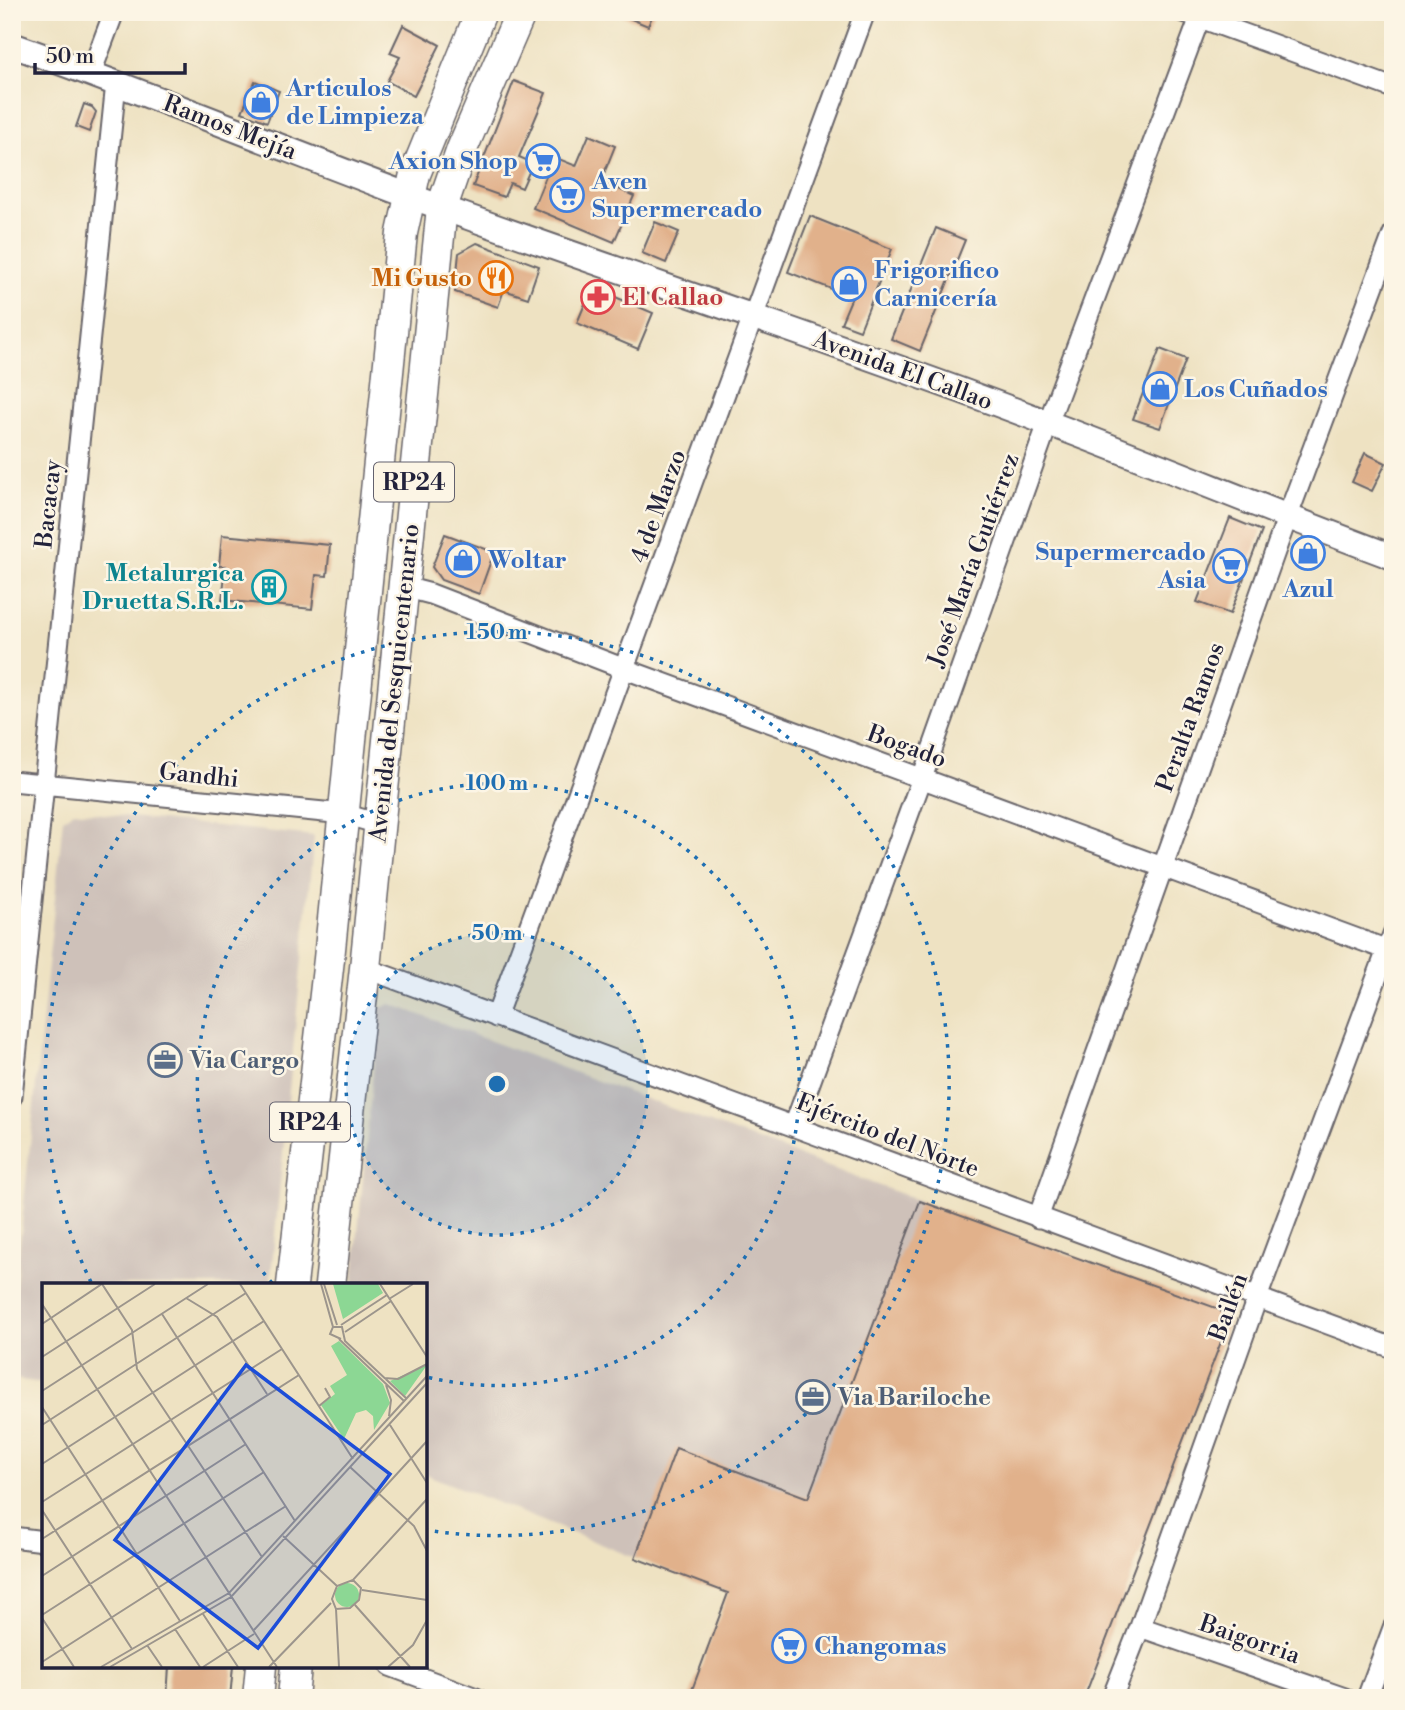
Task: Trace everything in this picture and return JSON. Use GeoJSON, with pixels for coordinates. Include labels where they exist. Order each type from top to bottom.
{"type":"FeatureCollection","features":[{"type":"Feature","properties":{"kind":"main road","name":"Avenida del Sesquicentenario"},"geometry":{"type":"LineString","coordinates":[[292,1283],[344,814],[402,233],[409,195],[425,150],[481,12]]}},
{"type":"Feature","properties":{"kind":"main road","name":"Avenida del Sesquicentenario"},"geometry":{"type":"LineString","coordinates":[[330,1283],[442,207],[462,149],[522,12]]}},
{"type":"Feature","properties":{"kind":"main road"},"geometry":{"type":"LineString","coordinates":[[258,1698],[261,1668]]}},
{"type":"Feature","properties":{"kind":"main road"},"geometry":{"type":"LineString","coordinates":[[293,1698],[296,1668]]}},
{"type":"Feature","properties":{"kind":"street"},"geometry":{"type":"LineString","coordinates":[[90,73],[114,12]]}},
{"type":"Feature","properties":{"kind":"street","name":"4 de Marzo"},"geometry":{"type":"LineString","coordinates":[[496,1017],[865,12]]}},
{"type":"Feature","properties":{"kind":"street"},"geometry":{"type":"LineString","coordinates":[[1195,14],[1393,88]]}},
{"type":"Feature","properties":{"kind":"street","name":"José María Gutiérrez"},"geometry":{"type":"LineString","coordinates":[[794,1126],[922,778],[1195,14]]}},
{"type":"Feature","properties":{"kind":"street","name":"Ramos Mejía"},"geometry":{"type":"LineString","coordinates":[[12,45],[409,195]]}},
{"type":"Feature","properties":{"kind":"street","name":"Bacacay"},"geometry":{"type":"LineString","coordinates":[[12,1096],[116,83]]}},
{"type":"Feature","properties":{"kind":"street","name":"Avenida El Callao"},"geometry":{"type":"LineString","coordinates":[[409,195],[1048,423],[1393,557]]}},
{"type":"Feature","properties":{"kind":"street","name":"Peralta Ramos"},"geometry":{"type":"LineString","coordinates":[[1038,1218],[1287,518],[1393,234]]}},
{"type":"Feature","properties":{"kind":"street","name":"Bogado"},"geometry":{"type":"LineString","coordinates":[[404,587],[431,594],[1162,869],[1391,945]]}},
{"type":"Feature","properties":{"kind":"street","name":"Gandhi"},"geometry":{"type":"LineString","coordinates":[[12,781],[344,814],[379,824]]}},
{"type":"Feature","properties":{"kind":"street","name":"Bailén"},"geometry":{"type":"LineString","coordinates":[[1112,1698],[1140,1627],[1257,1298],[1391,945]]}},
{"type":"Feature","properties":{"kind":"street","name":"Ejército del Norte"},"geometry":{"type":"LineString","coordinates":[[365,968],[1393,1348]]}},
{"type":"Feature","properties":{"kind":"street"},"geometry":{"type":"LineString","coordinates":[[12,1537],[42,1541]]}},
{"type":"Feature","properties":{"kind":"street","name":"Baigorria"},"geometry":{"type":"LineString","coordinates":[[1140,1627],[1345,1698]]}},
{"type":"Feature","properties":{"kind":"street"},"geometry":{"type":"LineString","coordinates":[[1367,1698],[1393,1628]]}},
{"type":"Feature","properties":{"kind":"street"},"geometry":{"type":"LineString","coordinates":[[395,1668],[476,1698]]}},
{"type":"Feature","properties":{"kind":"shaded area","name":"Via Cargo"},"geometry":{"type":"Polygon","coordinates":[[[74,811],[314,836],[270,1283],[42,1283],[42,1383],[12,1379],[12,1321],[63,819],[74,811]]]}},
{"type":"Feature","properties":{"kind":"shaded area","name":"Via Bariloche"},"geometry":{"type":"Polygon","coordinates":[[[391,1004],[1219,1309],[1229,1321],[1084,1698],[1009,1698],[635,1558],[427,1475],[427,1283],[353,1283],[379,1009],[391,1004]]]}},
{"type":"Feature","properties":{"kind":"building"},"geometry":{"type":"Polygon","coordinates":[[[614,12],[654,12],[648,26],[614,12]]]}},
{"type":"Feature","properties":{"kind":"building"},"geometry":{"type":"Polygon","coordinates":[[[403,25],[440,45],[414,96],[387,81],[400,57],[390,53],[403,25]]]}},
{"type":"Feature","properties":{"kind":"building","name":"Articulos de Limpieza"},"geometry":{"type":"Polygon","coordinates":[[[255,81],[279,91],[267,122],[242,112],[255,81]]]}},
{"type":"Feature","properties":{"kind":"building"},"geometry":{"type":"Polygon","coordinates":[[[514,81],[546,93],[519,157],[533,163],[522,188],[510,183],[504,197],[473,186],[514,81]]]}},
{"type":"Feature","properties":{"kind":"building"},"geometry":{"type":"Polygon","coordinates":[[[84,104],[96,112],[89,132],[76,127],[84,104]]]}},
{"type":"Feature","properties":{"kind":"building","name":"Aven Supermercado"},"geometry":{"type":"Polygon","coordinates":[[[589,135],[615,146],[601,181],[634,196],[614,242],[533,208],[554,157],[576,166],[589,135]]]}},
{"type":"Feature","properties":{"kind":"building","name":"Frigorifico Carnicería"},"geometry":{"type":"Polygon","coordinates":[[[810,216],[892,249],[860,330],[841,323],[852,297],[788,272],[810,216]]]}},
{"type":"Feature","properties":{"kind":"building"},"geometry":{"type":"Polygon","coordinates":[[[655,222],[679,232],[666,263],[642,253],[655,222]]]}},
{"type":"Feature","properties":{"kind":"building"},"geometry":{"type":"Polygon","coordinates":[[[936,228],[965,240],[920,351],[891,339],[936,228]]]}},
{"type":"Feature","properties":{"kind":"building","name":"Mi Gusto"},"geometry":{"type":"Polygon","coordinates":[[[477,243],[539,266],[528,298],[504,290],[498,307],[455,292],[459,253],[477,243]]]}},
{"type":"Feature","properties":{"kind":"building"},"geometry":{"type":"Polygon","coordinates":[[[592,287],[653,313],[638,349],[577,323],[592,287]]]}},
{"type":"Feature","properties":{"kind":"building","name":"Los Cuñados"},"geometry":{"type":"Polygon","coordinates":[[[1160,349],[1186,359],[1160,428],[1133,419],[1160,349]]]}},
{"type":"Feature","properties":{"kind":"building"},"geometry":{"type":"Polygon","coordinates":[[[1365,453],[1386,463],[1372,491],[1352,482],[1365,453]]]}},
{"type":"Feature","properties":{"kind":"building","name":"Supermercado Asia"},"geometry":{"type":"Polygon","coordinates":[[[1230,518],[1262,531],[1230,614],[1197,602],[1230,518]]]}},
{"type":"Feature","properties":{"kind":"building","name":"Woltar"},"geometry":{"type":"Polygon","coordinates":[[[445,534],[494,552],[479,594],[441,580],[432,567],[445,534]]]}},
{"type":"Feature","properties":{"kind":"building"},"geometry":{"type":"Polygon","coordinates":[[[222,535],[330,545],[327,576],[316,575],[312,609],[222,600],[226,566],[219,566],[222,535]]]}},
{"type":"Feature","properties":{"kind":"building","name":"Azul"},"geometry":{"type":"Polygon","coordinates":[[[1304,544],[1320,549],[1315,564],[1295,557],[1298,548],[1304,544]]]}},
{"type":"Feature","properties":{"kind":"building"},"geometry":{"type":"Polygon","coordinates":[[[920,1201],[1219,1309],[1229,1321],[1084,1698],[689,1698],[728,1593],[635,1558],[676,1448],[808,1498],[920,1201]]]}},
{"type":"Feature","properties":{"kind":"building"},"geometry":{"type":"Polygon","coordinates":[[[169,1668],[233,1668],[230,1698],[167,1698],[169,1668]]]}},
{"type":"Feature","properties":{"kind":"place","name":"Articulos de Limpieza"},"geometry":{"type":"Point","coordinates":[261,102]}},
{"type":"Feature","properties":{"kind":"place","name":"Axion Shop"},"geometry":{"type":"Point","coordinates":[543,161]}},
{"type":"Feature","properties":{"kind":"place","name":"Aven Supermercado"},"geometry":{"type":"Point","coordinates":[567,195]}},
{"type":"Feature","properties":{"kind":"place","name":"Mi Gusto"},"geometry":{"type":"Point","coordinates":[496,278]}},
{"type":"Feature","properties":{"kind":"place","name":"Frigorifico Carnicería"},"geometry":{"type":"Point","coordinates":[849,284]}},
{"type":"Feature","properties":{"kind":"place","name":"El Callao"},"geometry":{"type":"Point","coordinates":[598,297]}},
{"type":"Feature","properties":{"kind":"place","name":"Los Cuñados"},"geometry":{"type":"Point","coordinates":[1160,389]}},
{"type":"Feature","properties":{"kind":"place","name":"Azul"},"geometry":{"type":"Point","coordinates":[1308,553]}},
{"type":"Feature","properties":{"kind":"place","name":"Woltar"},"geometry":{"type":"Point","coordinates":[463,560]}},
{"type":"Feature","properties":{"kind":"place","name":"Supermercado Asia"},"geometry":{"type":"Point","coordinates":[1230,566]}},
{"type":"Feature","properties":{"kind":"place","name":"Metalurgica Druetta S.R.L."},"geometry":{"type":"Point","coordinates":[269,587]}},
{"type":"Feature","properties":{"kind":"place","name":"Via Cargo"},"geometry":{"type":"Point","coordinates":[165,1060]}},
{"type":"Feature","properties":{"kind":"place","name":"Via Bariloche"},"geometry":{"type":"Point","coordinates":[813,1397]}},
{"type":"Feature","properties":{"kind":"place","name":"Changomas"},"geometry":{"type":"Point","coordinates":[789,1646]}}]}
